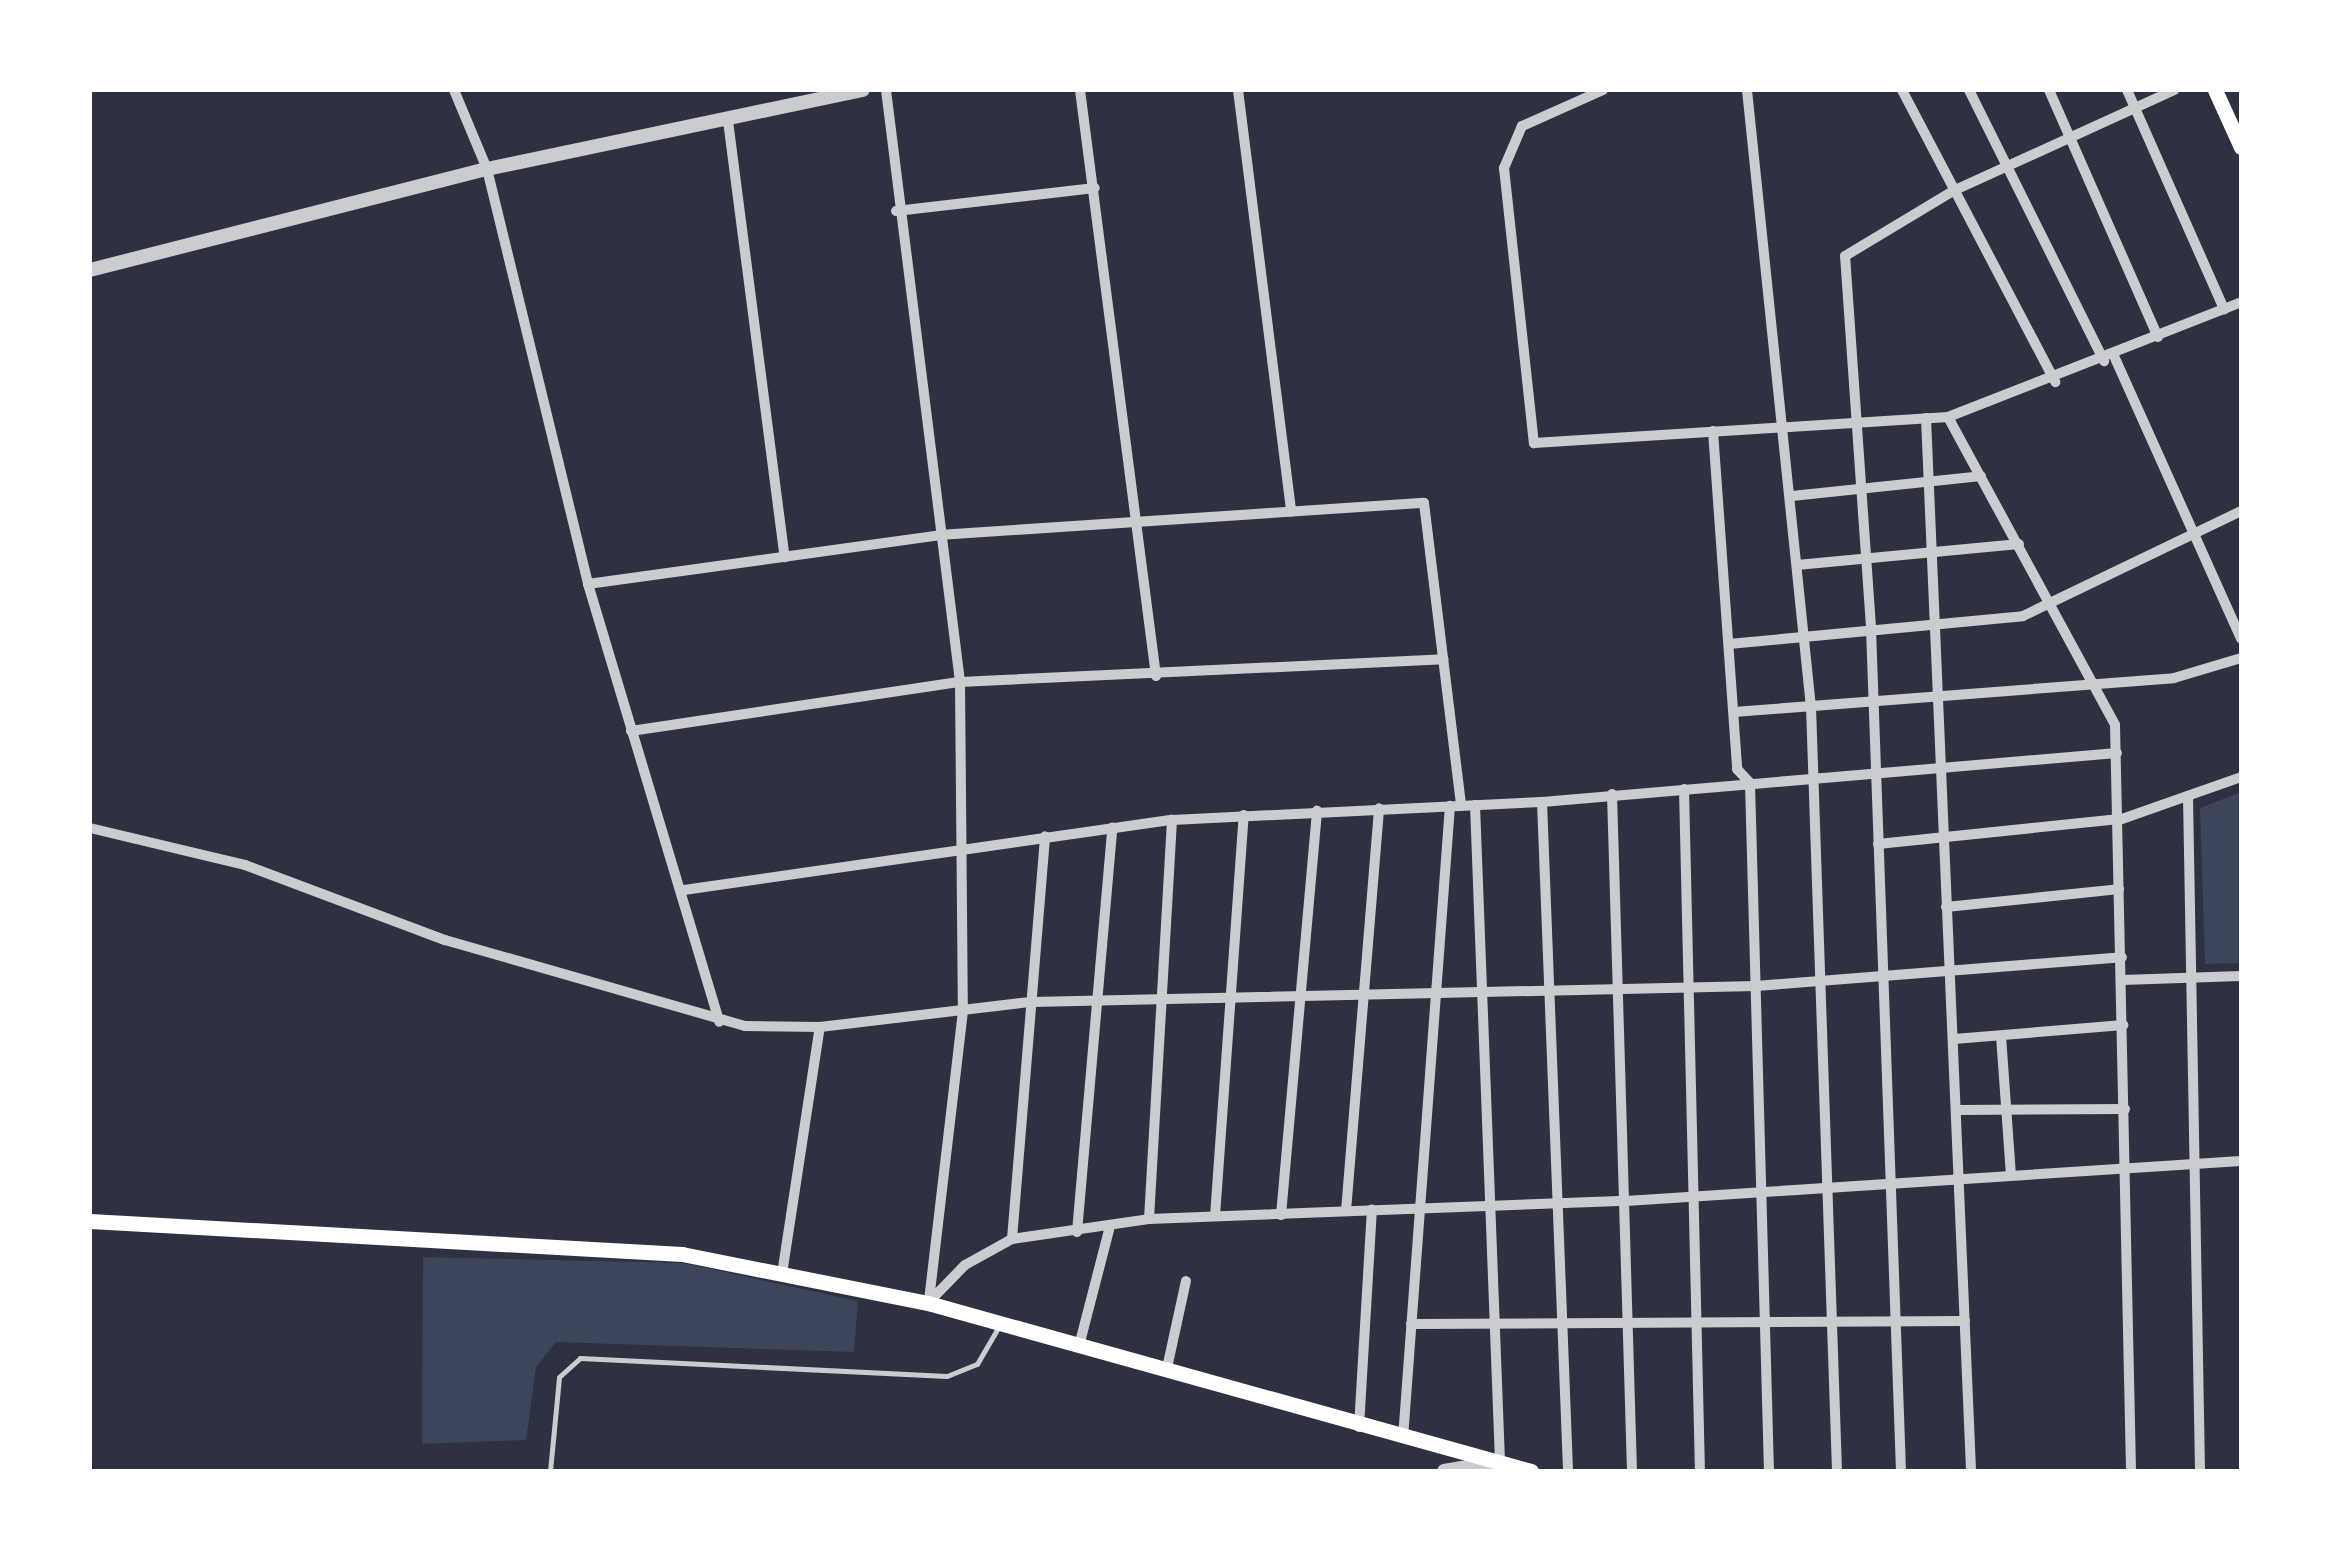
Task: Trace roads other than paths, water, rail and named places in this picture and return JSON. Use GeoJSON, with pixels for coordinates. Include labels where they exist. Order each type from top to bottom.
{"type":"FeatureCollection","features":[{"type":"Feature","properties":{"kind":"main road"},"geometry":{"type":"LineString","coordinates":[[2215,90],[2235,120],[2241,147]]}},
{"type":"Feature","properties":{"kind":"main road"},"geometry":{"type":"LineString","coordinates":[[90,1221],[682,1254],[928,1304],[1166,1368],[1359,1427],[1531,1471]]}},
{"type":"Feature","properties":{"kind":"street"},"geometry":{"type":"LineString","coordinates":[[454,90],[487,169],[588,584],[630,732],[684,890],[719,1022]]}},
{"type":"Feature","properties":{"kind":"street"},"geometry":{"type":"LineString","coordinates":[[90,270],[487,169],[728,122],[863,90]]}},
{"type":"Feature","properties":{"kind":"street"},"geometry":{"type":"LineString","coordinates":[[886,90],[896,211],[960,682],[963,1011],[928,1304]]}},
{"type":"Feature","properties":{"kind":"street"},"geometry":{"type":"LineString","coordinates":[[1080,90],[1140,527],[1156,676]]}},
{"type":"Feature","properties":{"kind":"street"},"geometry":{"type":"LineString","coordinates":[[1238,90],[1291,512]]}},
{"type":"Feature","properties":{"kind":"street"},"geometry":{"type":"LineString","coordinates":[[1603,90],[1522,126],[1504,168],[1534,443],[1948,416],[2055,382],[2241,302]]}},
{"type":"Feature","properties":{"kind":"street"},"geometry":{"type":"LineString","coordinates":[[1747,90],[1787,426],[1811,707],[1837,1471]]}},
{"type":"Feature","properties":{"kind":"street"},"geometry":{"type":"LineString","coordinates":[[1902,90],[2055,382]]}},
{"type":"Feature","properties":{"kind":"street"},"geometry":{"type":"LineString","coordinates":[[1968,90],[2198,531],[2241,639]]}},
{"type":"Feature","properties":{"kind":"street"},"geometry":{"type":"LineString","coordinates":[[2049,90],[2158,338]]}},
{"type":"Feature","properties":{"kind":"street"},"geometry":{"type":"LineString","coordinates":[[2127,90],[2224,309]]}},
{"type":"Feature","properties":{"kind":"street"},"geometry":{"type":"LineString","coordinates":[[1901,1471],[1871,628],[1853,422],[1846,256],[1955,190],[2174,90]]}},
{"type":"Feature","properties":{"kind":"street"},"geometry":{"type":"LineString","coordinates":[[728,122],[785,557]]}},
{"type":"Feature","properties":{"kind":"street"},"geometry":{"type":"LineString","coordinates":[[896,211],[1094,188]]}},
{"type":"Feature","properties":{"kind":"street"},"geometry":{"type":"LineString","coordinates":[[1948,416],[2096,686],[2117,753],[2122,819],[2119,890],[2131,1471]]}},
{"type":"Feature","properties":{"kind":"street"},"geometry":{"type":"LineString","coordinates":[[1926,418],[1971,1471]]}},
{"type":"Feature","properties":{"kind":"street"},"geometry":{"type":"LineString","coordinates":[[1713,431],[1738,768],[1750,783],[1769,1471]]}},
{"type":"Feature","properties":{"kind":"street"},"geometry":{"type":"LineString","coordinates":[[1792,496],[1981,476]]}},
{"type":"Feature","properties":{"kind":"street"},"geometry":{"type":"LineString","coordinates":[[588,584],[939,535],[1140,527],[1424,504],[1443,659],[1455,806],[1416,1206],[1404,1438]]}},
{"type":"Feature","properties":{"kind":"street"},"geometry":{"type":"LineString","coordinates":[[1730,644],[1932,623],[2052,604],[2241,511]]}},
{"type":"Feature","properties":{"kind":"street"},"geometry":{"type":"LineString","coordinates":[[1797,565],[1932,556],[2019,544]]}},
{"type":"Feature","properties":{"kind":"street"},"geometry":{"type":"LineString","coordinates":[[1734,712],[2096,686],[2241,658]]}},
{"type":"Feature","properties":{"kind":"street"},"geometry":{"type":"LineString","coordinates":[[630,732],[960,682],[1156,676],[1443,659]]}},
{"type":"Feature","properties":{"kind":"street"},"geometry":{"type":"LineString","coordinates":[[684,890],[1172,820],[1542,802],[1939,764],[2117,753]]}},
{"type":"Feature","properties":{"kind":"street"},"geometry":{"type":"LineString","coordinates":[[1878,844],[2122,819],[2241,776]]}},
{"type":"Feature","properties":{"kind":"street"},"geometry":{"type":"LineString","coordinates":[[1684,789],[1698,1196],[1700,1471]]}},
{"type":"Feature","properties":{"kind":"street"},"geometry":{"type":"LineString","coordinates":[[1612,794],[1622,992],[1632,1471]]}},
{"type":"Feature","properties":{"kind":"street"},"geometry":{"type":"LineString","coordinates":[[2188,796],[2200,1471]]}},
{"type":"Feature","properties":{"kind":"street"},"geometry":{"type":"LineString","coordinates":[[1542,802],[1555,994],[1568,1471]]}},
{"type":"Feature","properties":{"kind":"street"},"geometry":{"type":"LineString","coordinates":[[1453,1470],[1500,1462],[1493,1322],[1488,994],[1476,805]]}},
{"type":"Feature","properties":{"kind":"street"},"geometry":{"type":"LineString","coordinates":[[1346,1211],[1367,997],[1379,808]]}},
{"type":"Feature","properties":{"kind":"street"},"geometry":{"type":"LineString","coordinates":[[1281,1215],[1317,811]]}},
{"type":"Feature","properties":{"kind":"street"},"geometry":{"type":"LineString","coordinates":[[1215,1216],[1244,815]]}},
{"type":"Feature","properties":{"kind":"street"},"geometry":{"type":"LineString","coordinates":[[1149,1219],[1166,998],[1172,820]]}},
{"type":"Feature","properties":{"kind":"street"},"geometry":{"type":"LineString","coordinates":[[90,828],[245,865],[445,940],[719,1022],[820,1027],[1032,1002],[1555,994],[1756,986],[1884,980],[2122,958]]}},
{"type":"Feature","properties":{"kind":"street"},"geometry":{"type":"LineString","coordinates":[[1077,1232],[1112,828]]}},
{"type":"Feature","properties":{"kind":"street"},"geometry":{"type":"LineString","coordinates":[[1012,1239],[1044,836]]}},
{"type":"Feature","properties":{"kind":"street"},"geometry":{"type":"LineString","coordinates":[[1946,907],[2119,890]]}},
{"type":"Feature","properties":{"kind":"street"},"geometry":{"type":"LineString","coordinates":[[2122,980],[2241,976]]}},
{"type":"Feature","properties":{"kind":"street"},"geometry":{"type":"LineString","coordinates":[[1954,1039],[2123,1025]]}},
{"type":"Feature","properties":{"kind":"street"},"geometry":{"type":"LineString","coordinates":[[782,1274],[820,1027]]}},
{"type":"Feature","properties":{"kind":"street"},"geometry":{"type":"LineString","coordinates":[[2002,1036],[2011,1176]]}},
{"type":"Feature","properties":{"kind":"street"},"geometry":{"type":"LineString","coordinates":[[1957,1110],[2125,1109]]}},
{"type":"Feature","properties":{"kind":"street"},"geometry":{"type":"LineString","coordinates":[[928,1304],[965,1265],[1012,1239],[1149,1219],[1626,1201],[2241,1161]]}},
{"type":"Feature","properties":{"kind":"street"},"geometry":{"type":"LineString","coordinates":[[1359,1427],[1372,1209]]}},
{"type":"Feature","properties":{"kind":"street"},"geometry":{"type":"LineString","coordinates":[[1079,1346],[1110,1226]]}},
{"type":"Feature","properties":{"kind":"street"},"geometry":{"type":"LineString","coordinates":[[1166,1368],[1186,1281]]}},
{"type":"Feature","properties":{"kind":"street"},"geometry":{"type":"LineString","coordinates":[[1410,1324],[1965,1322]]}},
{"type":"Feature","properties":{"kind":"lane"},"geometry":{"type":"LineString","coordinates":[[550,1471],[560,1377],[580,1358],[947,1376],[977,1364],[1000,1324]]}}]}
